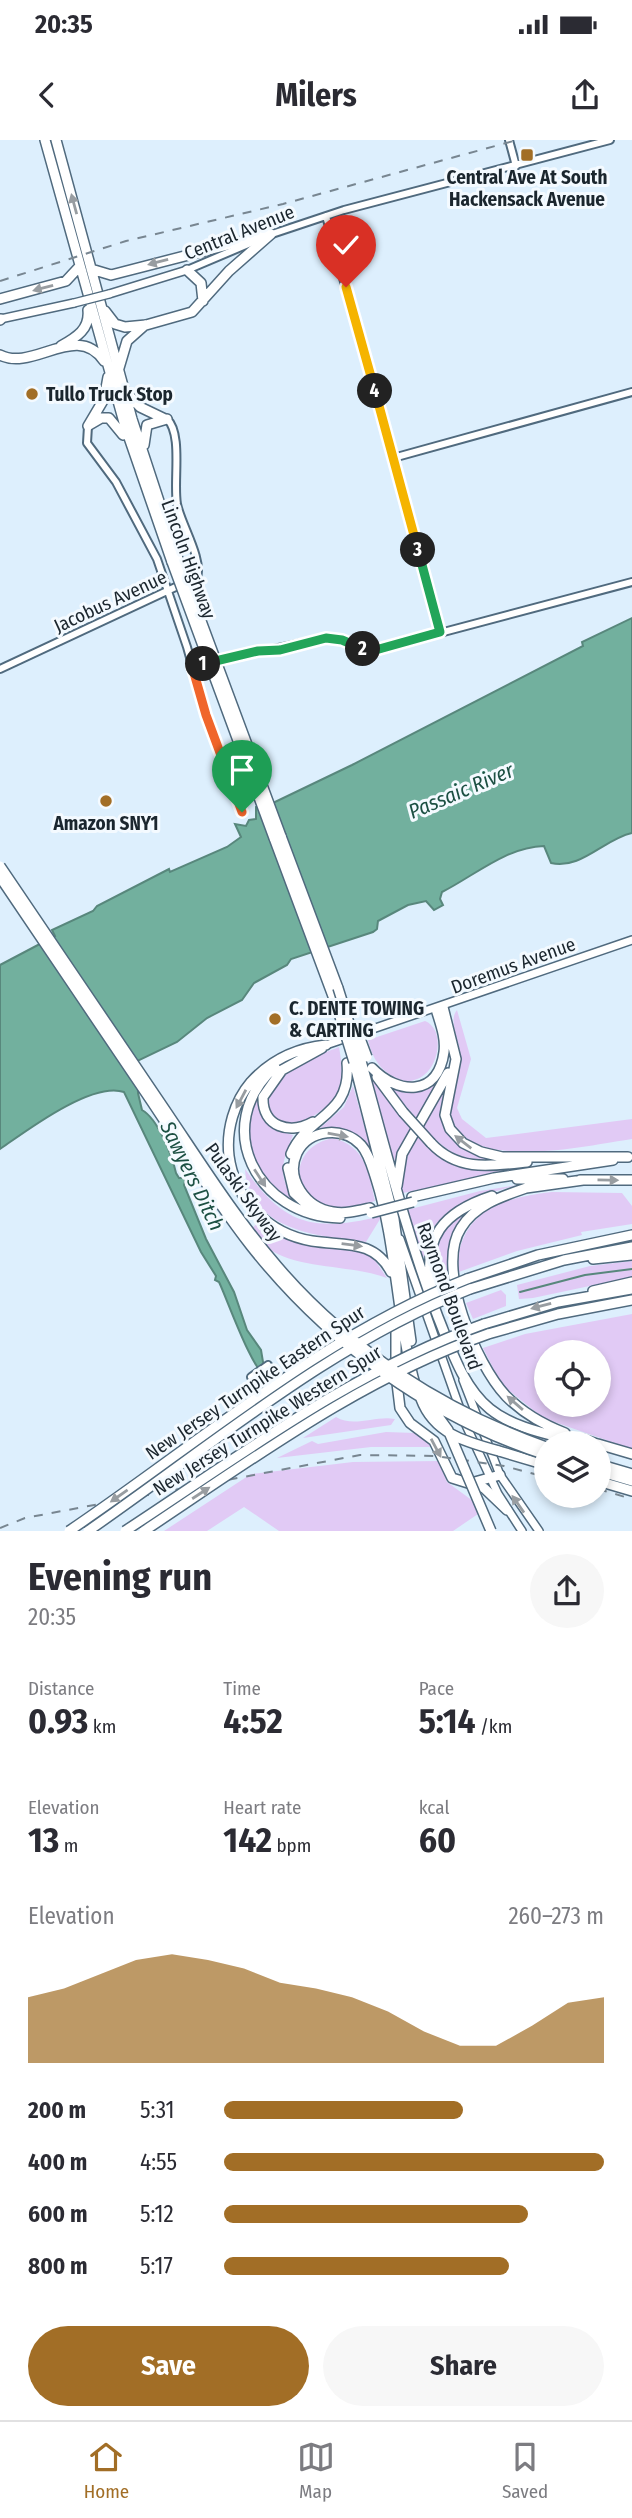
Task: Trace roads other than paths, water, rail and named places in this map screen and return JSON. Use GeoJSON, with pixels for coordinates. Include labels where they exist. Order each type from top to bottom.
{"type":"FeatureCollection","features":[{"type":"Feature","properties":{"kind":"highway","name":"Lincoln Highway"},"geometry":{"type":"LineString","coordinates":[[45,140],[79,267],[140,460],[357,1061]]}},
{"type":"Feature","properties":{"kind":"highway","name":"Lincoln Highway"},"geometry":{"type":"LineString","coordinates":[[56,140],[100,304],[113,369],[124,389],[140,460]]}},
{"type":"Feature","properties":{"kind":"highway"},"geometry":{"type":"LineString","coordinates":[[91,269],[111,275],[271,234]]}},
{"type":"Feature","properties":{"kind":"highway"},"geometry":{"type":"LineString","coordinates":[[100,304],[119,326],[146,325],[192,312],[229,271],[271,234]]}},
{"type":"Feature","properties":{"kind":"highway"},"geometry":{"type":"LineString","coordinates":[[0,299],[66,281],[79,267]]}},
{"type":"Feature","properties":{"kind":"highway"},"geometry":{"type":"LineString","coordinates":[[187,270],[202,285],[202,303]]}},
{"type":"Feature","properties":{"kind":"highway"},"geometry":{"type":"LineString","coordinates":[[1,355],[17,358],[58,347],[77,337],[86,325],[87,291]]}},
{"type":"Feature","properties":{"kind":"highway"},"geometry":{"type":"LineString","coordinates":[[88,426],[104,400],[113,369],[125,343],[146,325]]}},
{"type":"Feature","properties":{"kind":"highway"},"geometry":{"type":"LineString","coordinates":[[58,347],[88,346],[113,369]]}},
{"type":"Feature","properties":{"kind":"highway"},"geometry":{"type":"LineString","coordinates":[[124,389],[140,407],[167,419]]}},
{"type":"Feature","properties":{"kind":"highway"},"geometry":{"type":"LineString","coordinates":[[88,426],[101,418],[112,419],[140,460]]}},
{"type":"Feature","properties":{"kind":"highway"},"geometry":{"type":"LineString","coordinates":[[140,460],[146,426],[154,421],[167,419]]}},
{"type":"Feature","properties":{"kind":"highway","name":"Lincoln Highway"},"geometry":{"type":"LineString","coordinates":[[175,561],[338,989],[357,1061]]}},
{"type":"Feature","properties":{"kind":"highway","name":"Pulaski Skyway"},"geometry":{"type":"LineString","coordinates":[[0,866],[235,1213],[298,1290],[365,1349],[413,1383],[465,1413],[534,1442]]}},
{"type":"Feature","properties":{"kind":"highway","name":"Pulaski Skyway"},"geometry":{"type":"LineString","coordinates":[[0,877],[258,1254],[334,1334],[423,1399],[486,1431],[534,1450]]}},
{"type":"Feature","properties":{"kind":"highway"},"geometry":{"type":"LineString","coordinates":[[439,1008],[455,1047],[456,1059],[444,1108],[447,1124],[454,1135],[469,1147],[492,1155],[630,1157]]}},
{"type":"Feature","properties":{"kind":"highway"},"geometry":{"type":"LineString","coordinates":[[327,1218],[300,1201],[291,1188],[288,1172],[295,1145],[345,1092],[357,1061],[401,1088],[414,1088],[429,1081],[439,1068],[444,1051],[439,1008]]}},
{"type":"Feature","properties":{"kind":"highway"},"geometry":{"type":"LineString","coordinates":[[326,1045],[278,1074],[266,1089],[263,1101],[269,1118],[284,1129],[302,1128],[329,1112]]}},
{"type":"Feature","properties":{"kind":"highway"},"geometry":{"type":"LineString","coordinates":[[326,1045],[290,1055],[272,1064],[256,1077],[242,1095],[234,1111],[228,1146],[239,1188],[257,1213],[277,1229],[308,1240],[366,1247],[380,1256],[393,1275]]}},
{"type":"Feature","properties":{"kind":"highway"},"geometry":{"type":"LineString","coordinates":[[397,1202],[399,1163],[447,1077],[455,1047]]}},
{"type":"Feature","properties":{"kind":"highway"},"geometry":{"type":"LineString","coordinates":[[290,1055],[267,1075],[251,1101],[246,1128],[248,1154],[260,1179],[278,1200],[304,1214],[348,1218],[494,1178],[630,1157]]}},
{"type":"Feature","properties":{"kind":"highway","name":"Raymond Boulevard"},"geometry":{"type":"LineString","coordinates":[[357,1061],[397,1202],[455,1360]]}},
{"type":"Feature","properties":{"kind":"highway","name":"Raymond Boulevard"},"geometry":{"type":"LineString","coordinates":[[357,1061],[394,1219]]}},
{"type":"Feature","properties":{"kind":"highway"},"geometry":{"type":"LineString","coordinates":[[372,1068],[403,1112],[431,1143],[450,1159],[471,1166],[497,1166],[552,1156]]}},
{"type":"Feature","properties":{"kind":"highway"},"geometry":{"type":"LineString","coordinates":[[370,1211],[330,1212],[305,1197],[294,1172],[296,1156],[305,1143],[319,1134],[332,1132],[350,1137],[363,1148],[382,1202],[393,1275],[396,1298],[396,1375],[400,1408],[410,1423],[434,1441],[450,1476],[462,1483],[487,1490],[507,1510]]}},
{"type":"Feature","properties":{"kind":"highway"},"geometry":{"type":"LineString","coordinates":[[413,1200],[506,1181],[548,1177],[632,1180]]}},
{"type":"Feature","properties":{"kind":"highway"},"geometry":{"type":"LineString","coordinates":[[436,1312],[430,1254],[441,1226],[475,1202],[528,1187],[583,1180]]}},
{"type":"Feature","properties":{"kind":"highway"},"geometry":{"type":"LineString","coordinates":[[528,1187],[494,1200],[467,1220],[452,1248],[452,1279],[481,1359],[501,1391],[539,1421],[564,1431]]}},
{"type":"Feature","properties":{"kind":"highway"},"geometry":{"type":"LineString","coordinates":[[394,1219],[423,1399],[447,1430],[491,1531]]}},
{"type":"Feature","properties":{"kind":"highway","name":"New Jersey Turnpike Eastern Spur"},"geometry":{"type":"LineString","coordinates":[[69,1531],[345,1340],[397,1310],[467,1279],[547,1253],[632,1235]]}},
{"type":"Feature","properties":{"kind":"highway","name":"New Jersey Turnpike Eastern Spur"},"geometry":{"type":"LineString","coordinates":[[88,1531],[342,1354],[412,1315],[470,1289],[564,1260],[632,1247]]}},
{"type":"Feature","properties":{"kind":"highway"},"geometry":{"type":"LineString","coordinates":[[564,1260],[632,1255]]}},
{"type":"Feature","properties":{"kind":"highway"},"geometry":{"type":"LineString","coordinates":[[572,1299],[603,1287],[632,1282]]}},
{"type":"Feature","properties":{"kind":"highway","name":"New Jersey Turnpike Western Spur"},"geometry":{"type":"LineString","coordinates":[[125,1531],[358,1380],[416,1351],[484,1324],[572,1299],[632,1289]]}},
{"type":"Feature","properties":{"kind":"highway"},"geometry":{"type":"LineString","coordinates":[[396,1298],[423,1399],[431,1418],[448,1434],[534,1461]]}},
{"type":"Feature","properties":{"kind":"highway","name":"New Jersey Turnpike Western Spur"},"geometry":{"type":"LineString","coordinates":[[144,1531],[341,1402],[418,1361],[488,1334],[558,1314],[632,1300]]}},
{"type":"Feature","properties":{"kind":"highway"},"geometry":{"type":"LineString","coordinates":[[455,1360],[475,1393],[495,1413],[539,1431]]}},
{"type":"Feature","properties":{"kind":"highway"},"geometry":{"type":"LineString","coordinates":[[611,1449],[632,1455]]}},
{"type":"Feature","properties":{"kind":"highway"},"geometry":{"type":"LineString","coordinates":[[611,1468],[632,1474]]}},
{"type":"Feature","properties":{"kind":"highway"},"geometry":{"type":"LineString","coordinates":[[611,1474],[632,1480]]}},
{"type":"Feature","properties":{"kind":"highway"},"geometry":{"type":"LineString","coordinates":[[462,1483],[500,1475]]}},
{"type":"Feature","properties":{"kind":"highway"},"geometry":{"type":"LineString","coordinates":[[611,1485],[632,1491]]}},
{"type":"Feature","properties":{"kind":"main road","name":"Central Avenue"},"geometry":{"type":"LineString","coordinates":[[0,319],[109,294],[187,270]]}},
{"type":"Feature","properties":{"kind":"main road","name":"Doremus Avenue"},"geometry":{"type":"LineString","coordinates":[[326,1045],[632,940]]}},
{"type":"Feature","properties":{"kind":"main road","name":"Raymond Boulevard"},"geometry":{"type":"LineString","coordinates":[[394,1219],[446,1371],[490,1478],[522,1531]]}},
{"type":"Feature","properties":{"kind":"main road","name":"Raymond Boulevard"},"geometry":{"type":"LineString","coordinates":[[455,1360],[500,1475],[539,1531]]}},
{"type":"Feature","properties":{"kind":"street"},"geometry":{"type":"LineString","coordinates":[[509,140],[516,166]]}},
{"type":"Feature","properties":{"kind":"street","name":"Central Avenue"},"geometry":{"type":"LineString","coordinates":[[187,270],[271,234],[326,216],[610,140]]}},
{"type":"Feature","properties":{"kind":"street"},"geometry":{"type":"LineString","coordinates":[[326,216],[440,632]]}},
{"type":"Feature","properties":{"kind":"street"},"geometry":{"type":"LineString","coordinates":[[393,458],[632,392]]}},
{"type":"Feature","properties":{"kind":"street","name":"Jacobus Avenue"},"geometry":{"type":"LineString","coordinates":[[0,668],[193,580],[199,569],[179,512],[175,489],[176,433],[167,419]]}},
{"type":"Feature","properties":{"kind":"street"},"geometry":{"type":"LineString","coordinates":[[88,426],[87,443],[116,482],[151,545],[206,715],[242,812]]}},
{"type":"Feature","properties":{"kind":"street"},"geometry":{"type":"LineString","coordinates":[[192,666],[326,638],[342,640],[369,651],[632,582]]}},
{"type":"Feature","properties":{"kind":"street"},"geometry":{"type":"LineString","coordinates":[[251,1377],[268,1365]]}},
{"type":"Feature","properties":{"kind":"water","name":"Passaic River"},"geometry":{"type":"Polygon","coordinates":[[[632,618],[632,833],[582,858],[562,864],[551,863],[544,846],[517,851],[503,857],[442,892],[440,899],[443,905],[434,910],[426,901],[408,905],[378,921],[377,929],[373,932],[291,959],[287,965],[254,983],[242,1000],[207,1018],[177,1042],[137,1061],[138,1093],[142,1110],[159,1129],[179,1178],[186,1178],[184,1185],[206,1239],[234,1292],[247,1330],[261,1350],[263,1362],[270,1373],[268,1379],[248,1350],[219,1282],[215,1280],[216,1276],[201,1252],[124,1092],[111,1091],[78,1100],[42,1120],[0,1149],[0,965],[55,936],[52,930],[93,911],[97,906],[169,869],[170,872],[227,847],[241,837],[235,824],[246,826],[249,820],[256,819],[256,807],[275,802],[352,765],[632,618]]]}},
{"type":"Feature","properties":{"kind":"waterway"},"geometry":{"type":"LineString","coordinates":[[520,1292],[585,1275],[632,1269]]}},
{"type":"Feature","properties":{"kind":"railway"},"geometry":{"type":"LineString","coordinates":[[0,281],[126,241],[283,204],[517,140]]}},
{"type":"Feature","properties":{"kind":"railway"},"geometry":{"type":"LineString","coordinates":[[0,1528],[25,1518],[360,1455],[436,1456],[504,1466],[534,1474]]}},
{"type":"Feature","properties":{"kind":"railway"},"geometry":{"type":"LineString","coordinates":[[611,1493],[632,1499]]}},
{"type":"Feature","properties":{"kind":"place","name":"Central Ave At South Hackensack Avenue"},"geometry":{"type":"Point","coordinates":[527,155]}},
{"type":"Feature","properties":{"kind":"place","name":"Tullo Truck Stop"},"geometry":{"type":"Point","coordinates":[32,394]}},
{"type":"Feature","properties":{"kind":"place","name":"Amazon SNY1"},"geometry":{"type":"Point","coordinates":[106,801]}},
{"type":"Feature","properties":{"kind":"place","name":"C. DENTE TOWING & CARTING"},"geometry":{"type":"Point","coordinates":[275,1019]}},
{"type":"Feature","properties":{"kind":"water label","name":"Sawyers Ditch"},"geometry":{"type":"Point","coordinates":[192,1176]}}]}
